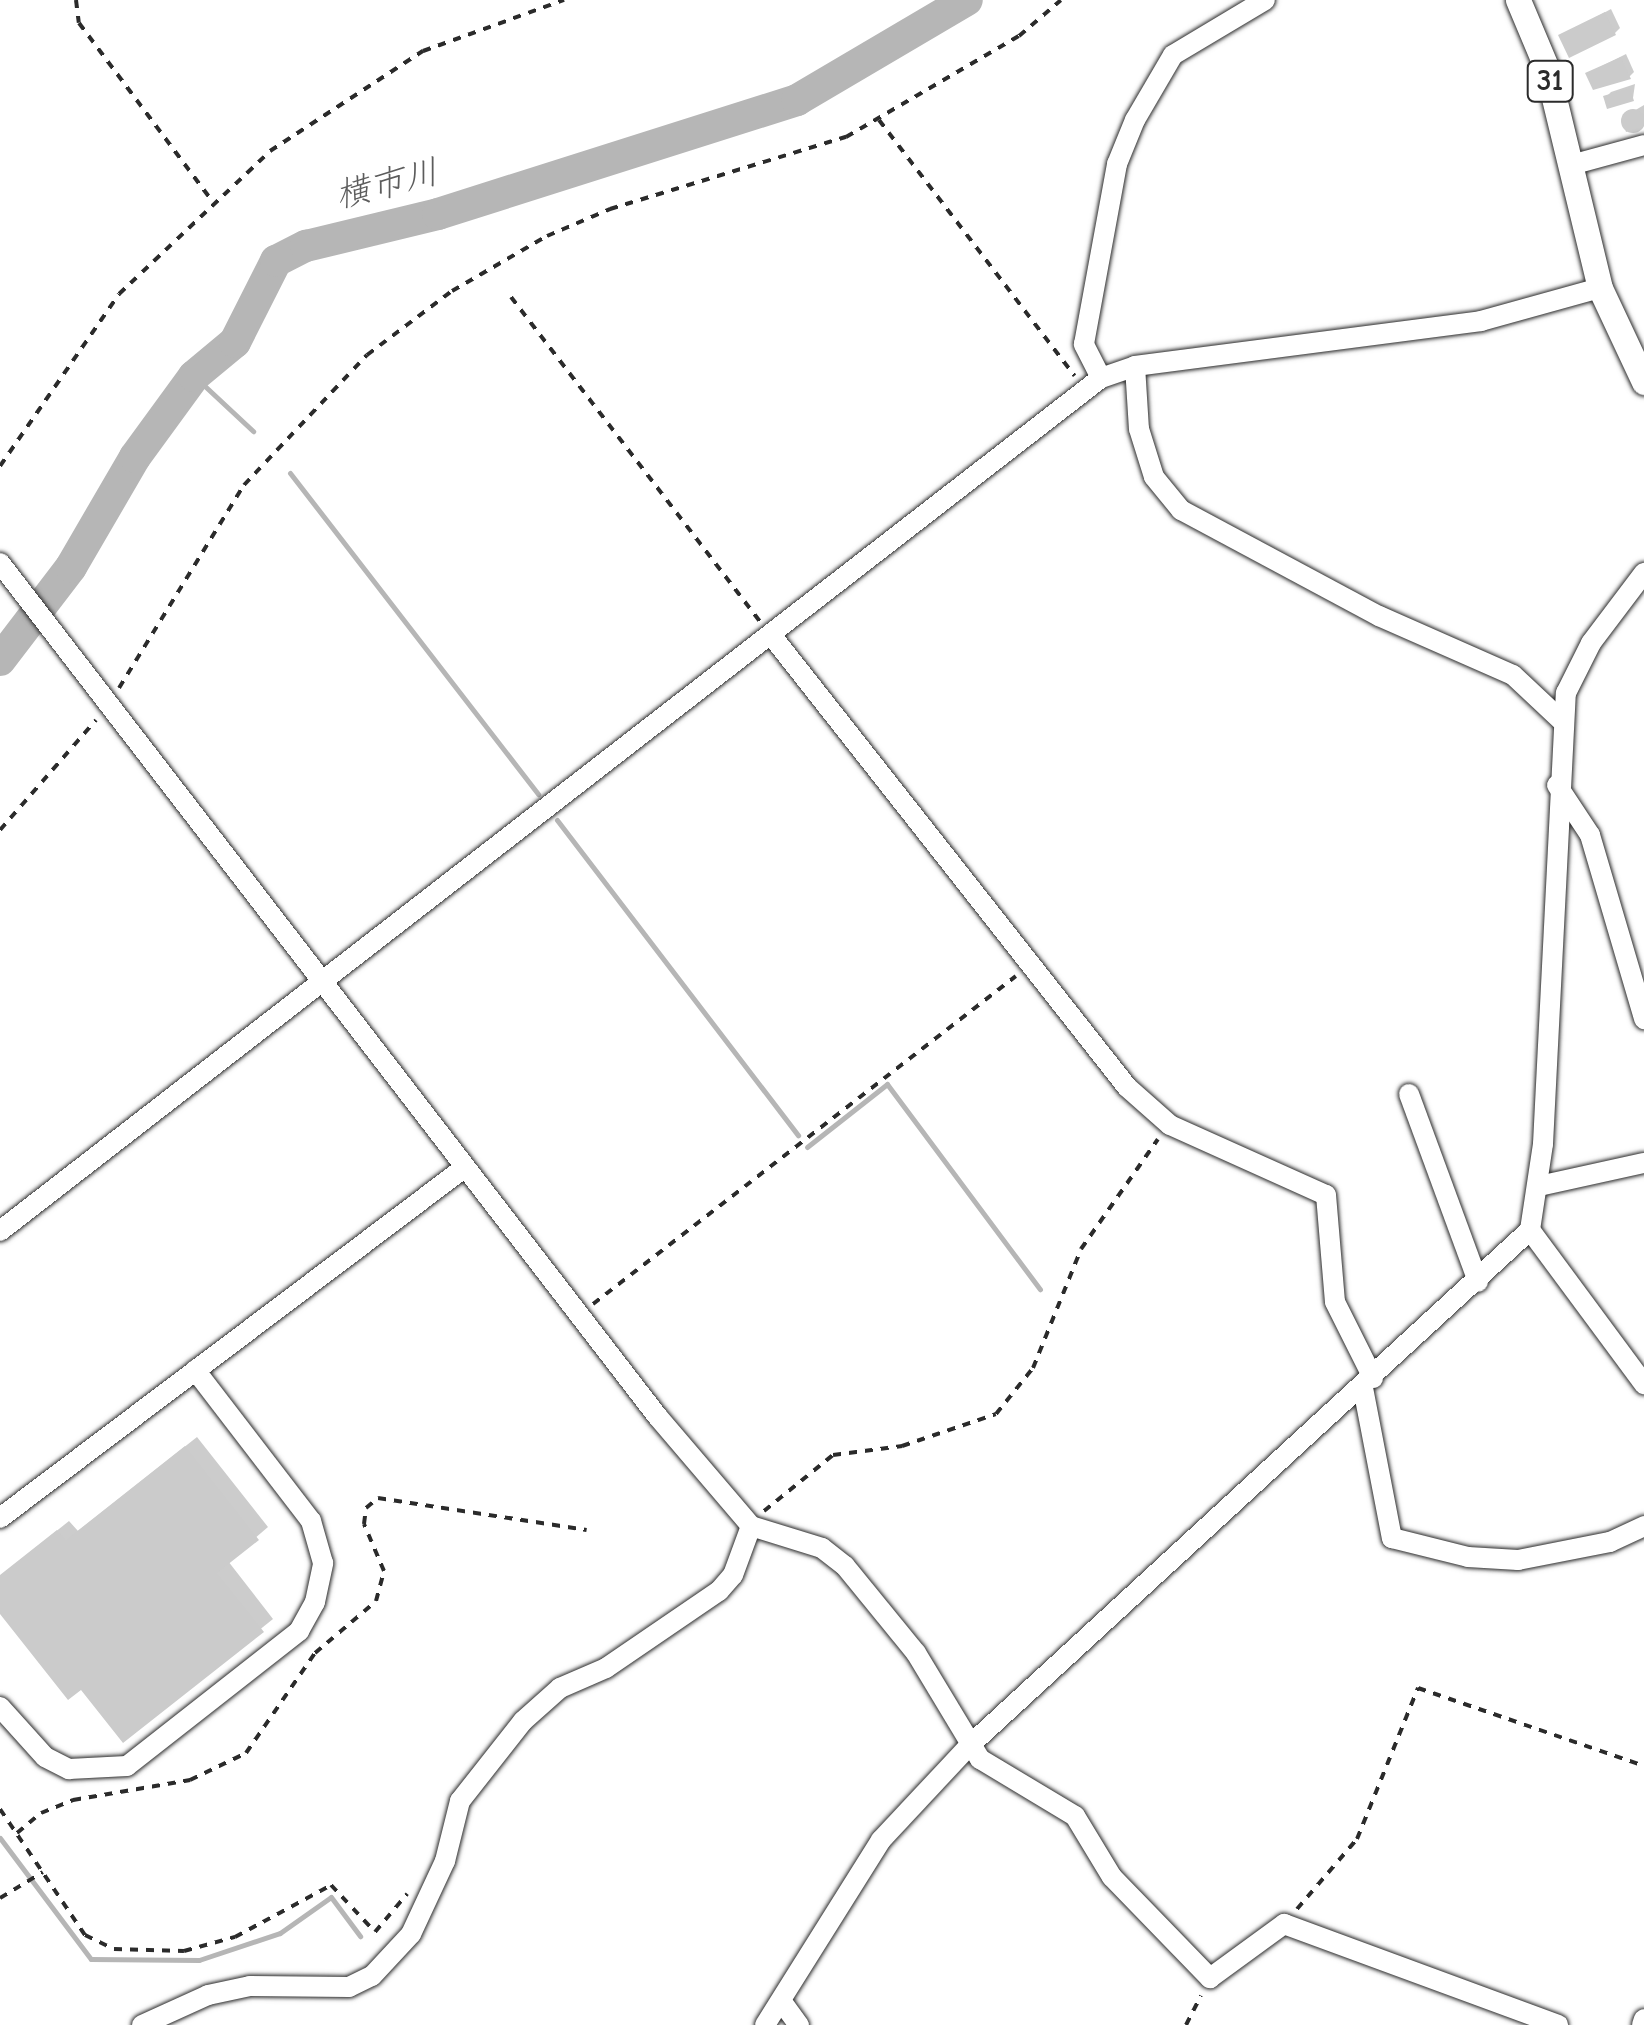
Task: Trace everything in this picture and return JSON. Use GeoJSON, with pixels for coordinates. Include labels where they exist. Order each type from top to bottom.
{"type":"FeatureCollection","features":[{"type":"Feature","properties":{"kind":"main road","name":"31"},"geometry":{"type":"LineString","coordinates":[[1518,0],[1547,69],[1600,288],[1644,382]]}},
{"type":"Feature","properties":{"kind":"street"},"geometry":{"type":"LineString","coordinates":[[1094,385],[1084,344],[1116,164],[1135,120],[1174,55],[1265,0]]}},
{"type":"Feature","properties":{"kind":"street"},"geometry":{"type":"LineString","coordinates":[[1571,165],[1644,145]]}},
{"type":"Feature","properties":{"kind":"street"},"geometry":{"type":"LineString","coordinates":[[0,1230],[1094,385],[1134,366],[1481,321],[1600,288]]}},
{"type":"Feature","properties":{"kind":"street"},"geometry":{"type":"LineString","coordinates":[[1134,366],[1139,429],[1154,477],[1181,510],[1379,616],[1513,675],[1562,722]]}},
{"type":"Feature","properties":{"kind":"street"},"geometry":{"type":"LineString","coordinates":[[0,563],[578,1315],[751,1526],[822,1548],[845,1566],[916,1652],[968,1746],[1075,1816],[1112,1878],[1210,1978],[1284,1924],[1558,2025]]}},
{"type":"Feature","properties":{"kind":"street"},"geometry":{"type":"LineString","coordinates":[[765,2025],[881,1840],[968,1746],[1368,1383],[1530,1230],[1539,1186],[1556,785],[1566,693],[1590,643],[1644,572]]}},
{"type":"Feature","properties":{"kind":"street"},"geometry":{"type":"LineString","coordinates":[[772,636],[1028,967],[1127,1087],[1170,1125],[1326,1196],[1335,1302],[1368,1383],[1392,1538],[1468,1557],[1518,1560],[1610,1542],[1644,1526]]}},
{"type":"Feature","properties":{"kind":"street"},"geometry":{"type":"LineString","coordinates":[[1556,785],[1590,835],[1644,1018]]}},
{"type":"Feature","properties":{"kind":"street"},"geometry":{"type":"LineString","coordinates":[[1409,1094],[1478,1282]]}},
{"type":"Feature","properties":{"kind":"street"},"geometry":{"type":"LineString","coordinates":[[1539,1186],[1644,1163]]}},
{"type":"Feature","properties":{"kind":"street"},"geometry":{"type":"LineString","coordinates":[[0,1518],[464,1168]]}},
{"type":"Feature","properties":{"kind":"street"},"geometry":{"type":"LineString","coordinates":[[1530,1230],[1644,1384]]}},
{"type":"Feature","properties":{"kind":"street"},"geometry":{"type":"LineString","coordinates":[[0,1707],[45,1757],[69,1769],[127,1766],[299,1631],[315,1602],[323,1563],[311,1521],[196,1370]]}},
{"type":"Feature","properties":{"kind":"street"},"geometry":{"type":"LineString","coordinates":[[142,2025],[208,1996],[250,1986],[349,1986],[372,1976],[411,1934],[444,1861],[460,1801],[523,1721],[560,1688],[606,1668],[719,1591],[733,1576],[751,1526]]}},
{"type":"Feature","properties":{"kind":"street"},"geometry":{"type":"LineString","coordinates":[[782,2002],[799,2025]]}},
{"type":"Feature","properties":{"kind":"path"},"geometry":{"type":"LineString","coordinates":[[76,0],[79,22],[212,201]]}},
{"type":"Feature","properties":{"kind":"path"},"geometry":{"type":"LineString","coordinates":[[0,466],[120,294],[212,201],[270,151],[423,52],[564,0]]}},
{"type":"Feature","properties":{"kind":"path"},"geometry":{"type":"LineString","coordinates":[[0,830],[105,698],[244,485],[367,355],[452,291],[547,236],[610,209],[846,137],[1019,36],[1061,0]]}},
{"type":"Feature","properties":{"kind":"path"},"geometry":{"type":"LineString","coordinates":[[879,120],[1094,385]]}},
{"type":"Feature","properties":{"kind":"path"},"geometry":{"type":"LineString","coordinates":[[511,297],[772,636]]}},
{"type":"Feature","properties":{"kind":"path"},"geometry":{"type":"LineString","coordinates":[[578,1315],[1028,967]]}},
{"type":"Feature","properties":{"kind":"path"},"geometry":{"type":"LineString","coordinates":[[751,1526],[784,1488],[834,1455],[902,1446],[996,1414],[1033,1368],[1081,1249],[1170,1125]]}},
{"type":"Feature","properties":{"kind":"path"},"geometry":{"type":"LineString","coordinates":[[422,1500],[587,1530]]}},
{"type":"Feature","properties":{"kind":"path"},"geometry":{"type":"LineString","coordinates":[[1284,1924],[1357,1839],[1418,1688],[1644,1766]]}},
{"type":"Feature","properties":{"kind":"path"},"geometry":{"type":"LineString","coordinates":[[0,1809],[98,1944],[166,1953],[234,1937],[331,1885],[375,1932],[413,1887]]}},
{"type":"Feature","properties":{"kind":"path"},"geometry":{"type":"LineString","coordinates":[[0,1898],[44,1872]]}},
{"type":"Feature","properties":{"kind":"path"},"geometry":{"type":"LineString","coordinates":[[1186,2025],[1210,1978]]}},
{"type":"Feature","properties":{"kind":"building"},"geometry":{"type":"Polygon","coordinates":[[[1605,12],[1616,35],[1569,58],[1558,35],[1605,12]]]}},
{"type":"Feature","properties":{"kind":"building"},"geometry":{"type":"Polygon","coordinates":[[[1621,57],[1631,79],[1593,90],[1585,73],[1621,57]]]}},
{"type":"Feature","properties":{"kind":"building"},"geometry":{"type":"Polygon","coordinates":[[[1630,88],[1634,101],[1607,109],[1603,96],[1630,88]]]}},
{"type":"Feature","properties":{"kind":"building"},"geometry":{"type":"Polygon","coordinates":[[[1633,109],[1645,121],[1633,133],[1621,121],[1633,109]]]}},
{"type":"Feature","properties":{"kind":"building"},"geometry":{"type":"Polygon","coordinates":[[[185,1446],[259,1540],[217,1573],[264,1632],[123,1743],[81,1690],[68,1700],[0,1614],[0,1575],[57,1530],[66,1540],[185,1446]]]}},
{"type":"Feature","properties":{"kind":"waterway","name":"横市川"},"geometry":{"type":"LineString","coordinates":[[0,660],[71,567],[135,457],[194,376],[235,342],[276,261],[306,246],[438,214],[797,100],[967,0]]}},
{"type":"Feature","properties":{"kind":"waterway"},"geometry":{"type":"LineString","coordinates":[[194,376],[253,431]]}},
{"type":"Feature","properties":{"kind":"waterway"},"geometry":{"type":"LineString","coordinates":[[290,473],[538,794]]}},
{"type":"Feature","properties":{"kind":"waterway"},"geometry":{"type":"LineString","coordinates":[[557,820],[798,1135]]}},
{"type":"Feature","properties":{"kind":"waterway"},"geometry":{"type":"LineString","coordinates":[[807,1147],[887,1084],[1040,1289]]}},
{"type":"Feature","properties":{"kind":"waterway"},"geometry":{"type":"LineString","coordinates":[[0,1838],[91,1959],[199,1960],[280,1933],[331,1897],[360,1936]]}}]}
